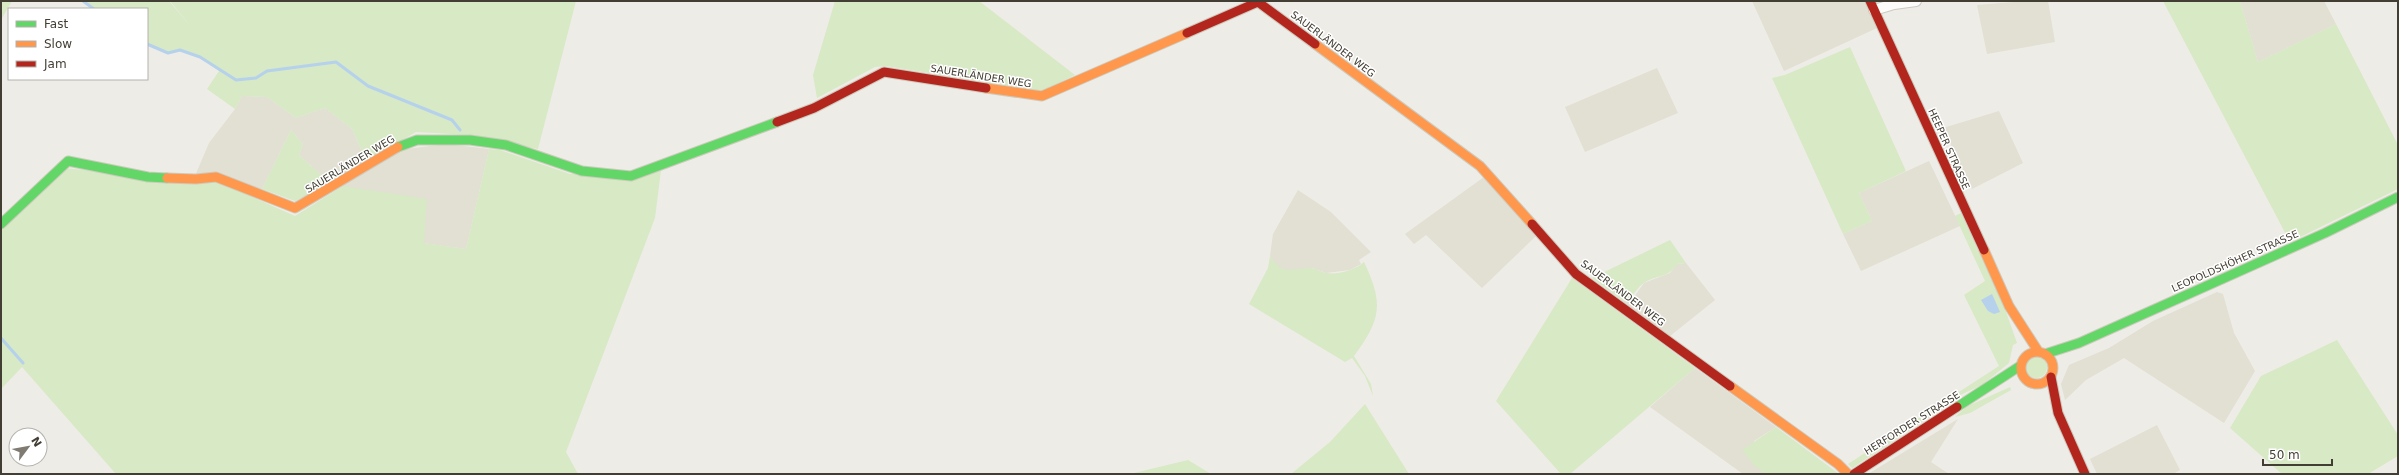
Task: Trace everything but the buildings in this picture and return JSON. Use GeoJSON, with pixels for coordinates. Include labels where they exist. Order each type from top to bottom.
{"type":"FeatureCollection","features":[{"type":"Feature","properties":{"kind":"street"},"geometry":{"type":"LineString","coordinates":[[1872,6],[1916,1]]}},
{"type":"Feature","properties":{"kind":"street","name":"SAUERLÄNDER WEG"},"geometry":{"type":"LineString","coordinates":[[1,224],[68,161],[148,177],[196,179],[216,177],[251,189],[295,208],[394,149],[417,140],[470,140],[506,145],[582,171],[631,176],[814,108],[884,72],[1042,96],[1258,2],[1480,166],[1505,192],[1576,274],[1838,464],[1848,474]]}},
{"type":"Feature","properties":{"kind":"street","name":"HEEPER STRASSE"},"geometry":{"type":"LineString","coordinates":[[1872,6],[2009,306],[2021,354],[2022,374],[2018,382]]}},
{"type":"Feature","properties":{"kind":"street","name":"LEOPOLDSHÖHER STRASSE"},"geometry":{"type":"LineString","coordinates":[[2021,354],[2042,353],[2079,343],[2325,233],[2398,197]]}},
{"type":"Feature","properties":{"kind":"street","name":"HEEPER STRASSE"},"geometry":{"type":"LineString","coordinates":[[2009,306],[2042,353],[2051,360],[2053,367]]}},
{"type":"Feature","properties":{"kind":"street","name":"LEOPOLDSHÖHER STRASSE"},"geometry":{"type":"LineString","coordinates":[[2053,367],[2079,343]]}},
{"type":"Feature","properties":{"kind":"street","name":"HERFORDER STRASSE"},"geometry":{"type":"LineString","coordinates":[[1854,474],[1895,446],[1983,392],[2021,354]]}},
{"type":"Feature","properties":{"kind":"street"},"geometry":{"type":"LineString","coordinates":[[2053,367],[2051,377],[2058,413],[2085,474]]}},
{"type":"Feature","properties":{"kind":"street"},"geometry":{"type":"LineString","coordinates":[[2040,390],[2044,382],[2051,377]]}},
{"type":"Feature","properties":{"kind":"street"},"geometry":{"type":"LineString","coordinates":[[2018,382],[2040,390],[2058,413]]}},
{"type":"Feature","properties":{"kind":"street","name":"HERFORDER STRASSE"},"geometry":{"type":"LineString","coordinates":[[1983,392],[2018,382]]}},
{"type":"Feature","properties":{"kind":"shaded area"},"geometry":{"type":"Polygon","coordinates":[[[1752,1],[1864,1],[1877,28],[1784,71],[1752,1]]]}},
{"type":"Feature","properties":{"kind":"shaded area"},"geometry":{"type":"Polygon","coordinates":[[[2048,1],[2055,42],[1987,54],[1977,5],[2048,1]]]}},
{"type":"Feature","properties":{"kind":"shaded area"},"geometry":{"type":"Polygon","coordinates":[[[2240,1],[2324,1],[2336,24],[2258,62],[2240,1]]]}},
{"type":"Feature","properties":{"kind":"shaded area"},"geometry":{"type":"Polygon","coordinates":[[[1657,68],[1678,113],[1585,152],[1565,107],[1657,68]]]}},
{"type":"Feature","properties":{"kind":"shaded area"},"geometry":{"type":"Polygon","coordinates":[[[242,96],[267,97],[296,118],[325,108],[352,129],[366,161],[407,149],[446,144],[489,149],[466,249],[423,243],[343,186],[330,183],[299,155],[303,144],[291,130],[262,189],[195,176],[209,143],[235,109],[242,96]]]}},
{"type":"Feature","properties":{"kind":"shaded area"},"geometry":{"type":"Polygon","coordinates":[[[1999,111],[2023,163],[1972,189],[1943,128],[1999,111]]]}},
{"type":"Feature","properties":{"kind":"shaded area"},"geometry":{"type":"Polygon","coordinates":[[[1929,161],[1960,226],[1861,271],[1843,234],[1872,221],[1859,193],[1929,161]]]}},
{"type":"Feature","properties":{"kind":"shaded area"},"geometry":{"type":"Polygon","coordinates":[[[1484,177],[1536,236],[1482,288],[1426,235],[1414,244],[1405,234],[1484,177]]]}},
{"type":"Feature","properties":{"kind":"shaded area"},"geometry":{"type":"Polygon","coordinates":[[[1298,190],[1331,212],[1371,252],[1359,260],[1361,264],[1350,270],[1326,273],[1313,268],[1288,271],[1277,267],[1270,256],[1273,234],[1298,190]]]}},
{"type":"Feature","properties":{"kind":"shaded area"},"geometry":{"type":"Polygon","coordinates":[[[1686,263],[1715,300],[1670,336],[1623,301],[1634,297],[1644,283],[1670,273],[1677,264],[1686,263]]]}},
{"type":"Feature","properties":{"kind":"shaded area"},"geometry":{"type":"Polygon","coordinates":[[[2217,292],[2223,294],[2234,333],[2255,371],[2224,423],[2124,358],[2086,380],[2065,400],[2061,384],[2069,365],[2109,348],[2153,321],[2217,292]]]}},
{"type":"Feature","properties":{"kind":"shaded area"},"geometry":{"type":"Polygon","coordinates":[[[1695,368],[1776,427],[1754,441],[1751,461],[1765,474],[1743,474],[1650,407],[1695,368]]]}},
{"type":"Feature","properties":{"kind":"shaded area"},"geometry":{"type":"Polygon","coordinates":[[[1958,419],[1931,462],[1949,474],[1868,474],[1958,419]]]}},
{"type":"Feature","properties":{"kind":"shaded area"},"geometry":{"type":"Polygon","coordinates":[[[2157,425],[2180,470],[2173,474],[2097,474],[2090,459],[2157,425]]]}},
{"type":"Feature","properties":{"kind":"green space"},"geometry":{"type":"Polygon","coordinates":[[[1,1],[12,1],[1,20],[1,1]]]}},
{"type":"Feature","properties":{"kind":"green space"},"geometry":{"type":"Polygon","coordinates":[[[85,1],[169,1],[193,29],[170,1],[576,1],[538,149],[471,135],[416,132],[366,161],[352,129],[325,108],[296,118],[267,97],[242,96],[235,109],[207,89],[219,71],[202,59],[183,50],[170,52],[148,45],[148,8],[95,8],[85,1]]]}},
{"type":"Feature","properties":{"kind":"green space"},"geometry":{"type":"Polygon","coordinates":[[[835,1],[979,1],[1075,75],[1042,91],[886,66],[875,67],[817,98],[813,75],[835,1]]]}},
{"type":"Feature","properties":{"kind":"green space"},"geometry":{"type":"Polygon","coordinates":[[[2163,1],[2240,1],[2258,62],[2336,24],[2398,145],[2398,189],[2290,242],[2163,1]]]}},
{"type":"Feature","properties":{"kind":"green space"},"geometry":{"type":"Polygon","coordinates":[[[1850,47],[1906,171],[1859,193],[1872,221],[1843,234],[1772,78],[1785,75],[1850,47]]]}},
{"type":"Feature","properties":{"kind":"green space"},"geometry":{"type":"Polygon","coordinates":[[[291,130],[303,144],[299,155],[330,183],[295,201],[262,189],[291,130]]]}},
{"type":"Feature","properties":{"kind":"green space"},"geometry":{"type":"Polygon","coordinates":[[[489,149],[500,150],[570,174],[661,170],[655,218],[566,452],[578,474],[116,474],[22,367],[1,389],[1,229],[62,168],[219,182],[295,216],[343,186],[427,199],[424,243],[466,249],[489,149]]]}},
{"type":"Feature","properties":{"kind":"green space"},"geometry":{"type":"Polygon","coordinates":[[[1961,213],[2005,309],[2017,343],[2013,345],[2009,363],[1982,385],[1958,396],[1930,417],[1852,468],[1848,464],[1999,366],[1964,295],[1985,281],[1955,216],[1961,213]]]}},
{"type":"Feature","properties":{"kind":"green space"},"geometry":{"type":"Polygon","coordinates":[[[1670,240],[1686,263],[1677,264],[1670,272],[1644,283],[1633,295],[1623,301],[1592,278],[1670,240]]]}},
{"type":"Feature","properties":{"kind":"green space"},"geometry":{"type":"Polygon","coordinates":[[[1270,256],[1279,267],[1284,269],[1292,270],[1313,268],[1331,273],[1346,271],[1364,262],[1375,289],[1377,311],[1370,332],[1354,356],[1371,384],[1373,396],[1365,376],[1352,358],[1345,362],[1249,304],[1268,268],[1270,256]]]}},
{"type":"Feature","properties":{"kind":"green space"},"geometry":{"type":"Polygon","coordinates":[[[1572,278],[1695,368],[1570,474],[1561,474],[1496,401],[1572,278]]]}},
{"type":"Feature","properties":{"kind":"green space"},"geometry":{"type":"Polygon","coordinates":[[[2337,340],[2398,435],[2398,456],[2368,474],[2282,474],[2230,428],[2261,376],[2337,340]]]}},
{"type":"Feature","properties":{"kind":"green space"},"geometry":{"type":"Polygon","coordinates":[[[2036,356],[2044,359],[2047,367],[2044,375],[2036,378],[2028,375],[2025,367],[2028,359],[2036,356]]]}},
{"type":"Feature","properties":{"kind":"green space"},"geometry":{"type":"Polygon","coordinates":[[[2010,387],[2011,390],[1970,413],[1955,417],[1968,406],[2010,387]]]}},
{"type":"Feature","properties":{"kind":"green space"},"geometry":{"type":"Polygon","coordinates":[[[1365,404],[1409,474],[1291,474],[1330,442],[1365,404]]]}},
{"type":"Feature","properties":{"kind":"green space"},"geometry":{"type":"Polygon","coordinates":[[[1776,427],[1839,474],[1765,474],[1753,464],[1742,450],[1776,427]]]}},
{"type":"Feature","properties":{"kind":"green space"},"geometry":{"type":"Polygon","coordinates":[[[1188,460],[1211,474],[1130,474],[1188,460]]]}},
{"type":"Feature","properties":{"kind":"water"},"geometry":{"type":"Polygon","coordinates":[[[1992,294],[2000,312],[1994,314],[1988,311],[1981,300],[1992,294]]]}},
{"type":"Feature","properties":{"kind":"waterway"},"geometry":{"type":"LineString","coordinates":[[83,1],[93,8]]}},
{"type":"Feature","properties":{"kind":"waterway"},"geometry":{"type":"LineString","coordinates":[[148,44],[168,53],[180,50],[200,57],[236,80],[256,78],[267,71],[336,62],[368,86],[452,120],[460,130]]}},
{"type":"Feature","properties":{"kind":"waterway"},"geometry":{"type":"LineString","coordinates":[[1,338],[23,363]]}},
{"type":"Feature","properties":{"kind":"traffic: fast"},"geometry":{"type":"LineString","coordinates":[[398,147],[417,140],[470,140],[506,145],[582,171],[631,176],[777,122]]}},
{"type":"Feature","properties":{"kind":"traffic: fast"},"geometry":{"type":"LineString","coordinates":[[1,224],[68,161],[148,177],[167,178]]}},
{"type":"Feature","properties":{"kind":"traffic: fast"},"geometry":{"type":"LineString","coordinates":[[2045,354],[2079,343],[2325,233],[2398,197]]}},
{"type":"Feature","properties":{"kind":"traffic: fast"},"geometry":{"type":"LineString","coordinates":[[1957,407],[2020,366]]}},
{"type":"Feature","properties":{"kind":"traffic: slow"},"geometry":{"type":"LineString","coordinates":[[986,88],[1042,96],[1187,33]]}},
{"type":"Feature","properties":{"kind":"traffic: slow"},"geometry":{"type":"LineString","coordinates":[[1315,44],[1480,166],[1532,224]]}},
{"type":"Feature","properties":{"kind":"traffic: slow"},"geometry":{"type":"LineString","coordinates":[[167,178],[196,179],[216,177],[295,208],[398,147]]}},
{"type":"Feature","properties":{"kind":"traffic: slow"},"geometry":{"type":"LineString","coordinates":[[1984,250],[2009,306],[2038,351]]}},
{"type":"Feature","properties":{"kind":"traffic: slow"},"geometry":{"type":"LineString","coordinates":[[2034,352],[2040,352],[2050,359],[2053,368],[2052,374],[2046,381],[2040,384],[2034,384],[2024,377],[2021,371],[2021,365],[2028,355],[2034,352]]}},
{"type":"Feature","properties":{"kind":"traffic: slow"},"geometry":{"type":"LineString","coordinates":[[1730,386],[1838,464],[1848,474]]}},
{"type":"Feature","properties":{"kind":"traffic: jam"},"geometry":{"type":"LineString","coordinates":[[1870,1],[1984,250]]}},
{"type":"Feature","properties":{"kind":"traffic: jam"},"geometry":{"type":"LineString","coordinates":[[1187,33],[1258,2],[1315,44]]}},
{"type":"Feature","properties":{"kind":"traffic: jam"},"geometry":{"type":"LineString","coordinates":[[777,122],[814,108],[884,72],[986,88]]}},
{"type":"Feature","properties":{"kind":"traffic: jam"},"geometry":{"type":"LineString","coordinates":[[1532,224],[1576,274],[1730,386]]}},
{"type":"Feature","properties":{"kind":"traffic: jam"},"geometry":{"type":"LineString","coordinates":[[2051,377],[2058,413],[2085,474]]}},
{"type":"Feature","properties":{"kind":"traffic: jam"},"geometry":{"type":"LineString","coordinates":[[1854,474],[1957,407]]}}]}
